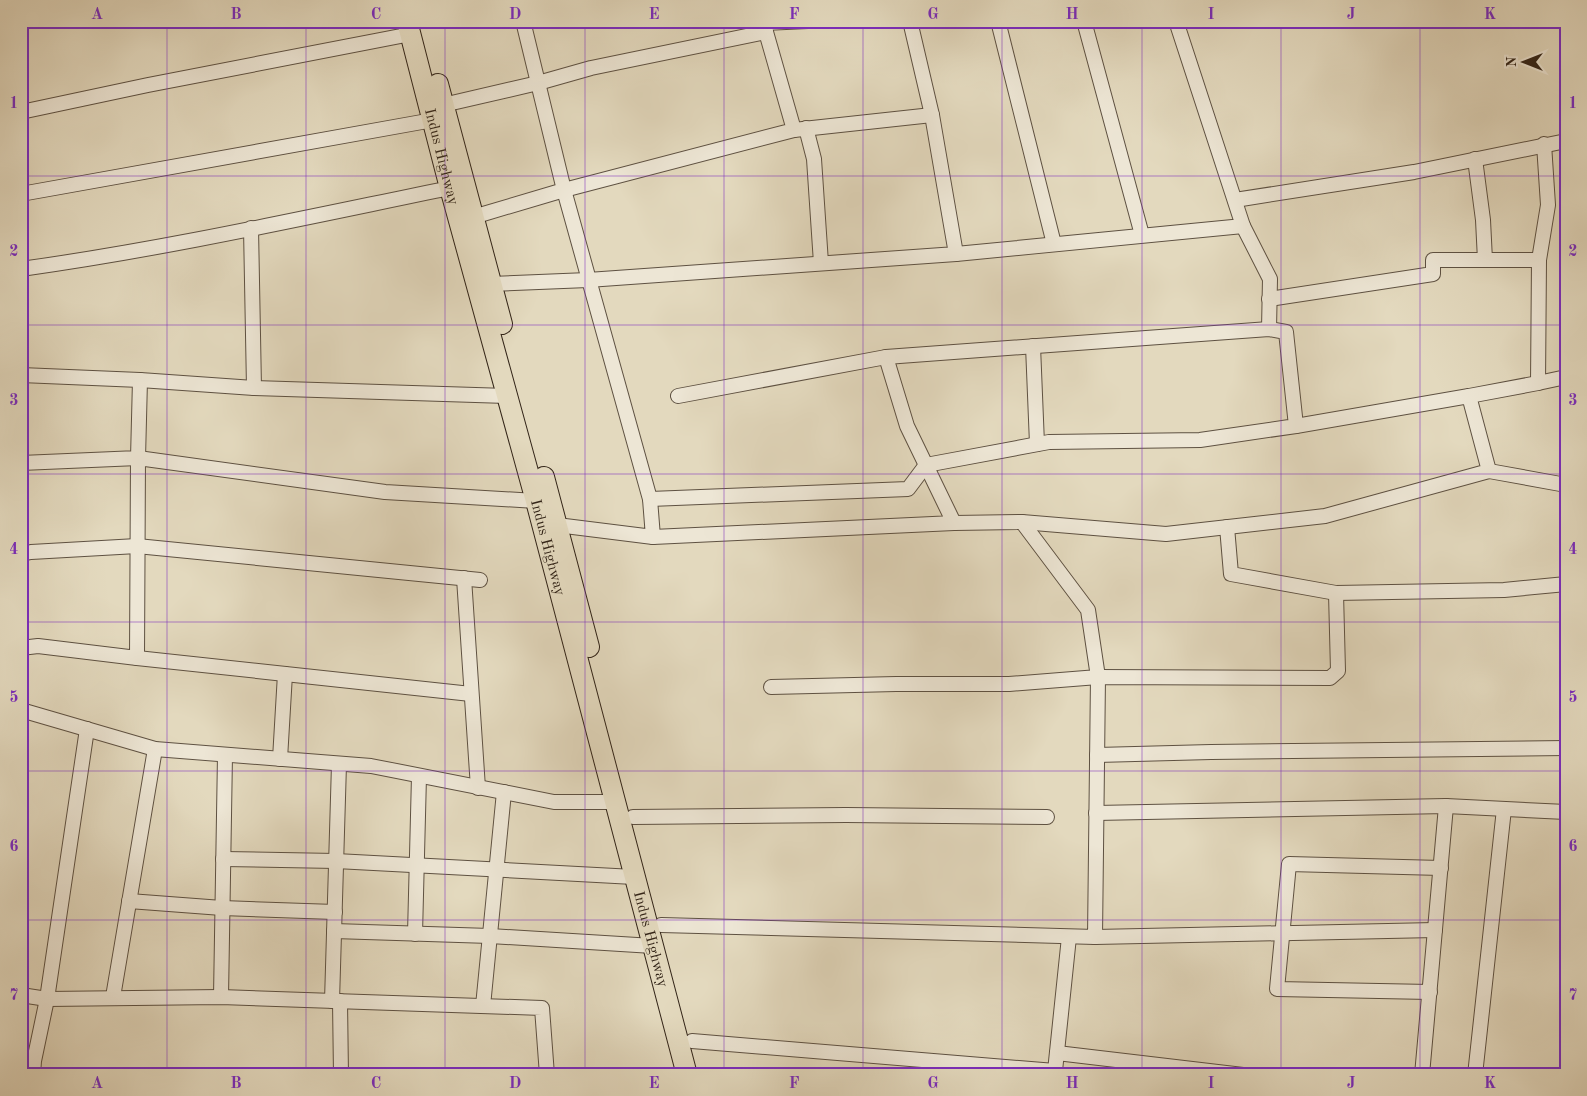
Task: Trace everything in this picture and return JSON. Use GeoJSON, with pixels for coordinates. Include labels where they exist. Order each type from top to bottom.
{"type":"FeatureCollection","features":[{"type":"Feature","properties":{"kind":"highway","name":"Indus Highway"},"geometry":{"type":"LineString","coordinates":[[413,25],[438,113],[473,217],[491,284],[507,396],[519,414],[557,525],[583,651],[615,775],[633,817],[701,1075]]}},
{"type":"Feature","properties":{"kind":"highway","name":"Indus Highway"},"geometry":{"type":"LineString","coordinates":[[438,113],[450,188],[497,331],[519,414],[536,501],[583,651]]}},
{"type":"Feature","properties":{"kind":"highway","name":"Indus Highway"},"geometry":{"type":"LineString","coordinates":[[615,775],[614,802],[687,1075]]}},
{"type":"Feature","properties":{"kind":"street"},"geometry":{"type":"LineString","coordinates":[[523,21],[564,190],[650,499],[653,537]]}},
{"type":"Feature","properties":{"kind":"street"},"geometry":{"type":"LineString","coordinates":[[21,194],[438,113],[591,68],[764,25],[808,21]]}},
{"type":"Feature","properties":{"kind":"street"},"geometry":{"type":"LineString","coordinates":[[910,21],[932,115],[956,254]]}},
{"type":"Feature","properties":{"kind":"street"},"geometry":{"type":"LineString","coordinates":[[998,21],[1054,244]]}},
{"type":"Feature","properties":{"kind":"street"},"geometry":{"type":"LineString","coordinates":[[1084,21],[1142,236]]}},
{"type":"Feature","properties":{"kind":"street"},"geometry":{"type":"LineString","coordinates":[[1176,21],[1243,226],[1270,279],[1268,329]]}},
{"type":"Feature","properties":{"kind":"street"},"geometry":{"type":"LineString","coordinates":[[21,112],[413,25]]}},
{"type":"Feature","properties":{"kind":"street"},"geometry":{"type":"LineString","coordinates":[[764,25],[800,129],[814,159],[821,263]]}},
{"type":"Feature","properties":{"kind":"street"},"geometry":{"type":"LineString","coordinates":[[473,217],[564,190],[800,129],[932,115]]}},
{"type":"Feature","properties":{"kind":"street"},"geometry":{"type":"LineString","coordinates":[[1235,200],[1414,172],[1566,141]]}},
{"type":"Feature","properties":{"kind":"street"},"geometry":{"type":"LineString","coordinates":[[1538,383],[1539,260],[1548,204],[1544,144]]}},
{"type":"Feature","properties":{"kind":"street"},"geometry":{"type":"LineString","coordinates":[[1475,159],[1483,220],[1485,260]]}},
{"type":"Feature","properties":{"kind":"street"},"geometry":{"type":"LineString","coordinates":[[21,269],[86,260],[450,188]]}},
{"type":"Feature","properties":{"kind":"street"},"geometry":{"type":"LineString","coordinates":[[491,284],[588,280],[956,254],[1243,226]]}},
{"type":"Feature","properties":{"kind":"street"},"geometry":{"type":"LineString","coordinates":[[251,228],[254,388]]}},
{"type":"Feature","properties":{"kind":"street"},"geometry":{"type":"LineString","coordinates":[[1270,299],[1433,274],[1433,260],[1539,260]]}},
{"type":"Feature","properties":{"kind":"street"},"geometry":{"type":"LineString","coordinates":[[678,396],[886,357],[1268,329],[1286,332],[1296,426]]}},
{"type":"Feature","properties":{"kind":"street"},"geometry":{"type":"LineString","coordinates":[[1033,346],[1038,444]]}},
{"type":"Feature","properties":{"kind":"street"},"geometry":{"type":"LineString","coordinates":[[886,357],[907,426],[954,522]]}},
{"type":"Feature","properties":{"kind":"street"},"geometry":{"type":"LineString","coordinates":[[21,375],[140,380],[254,388],[507,396]]}},
{"type":"Feature","properties":{"kind":"street"},"geometry":{"type":"LineString","coordinates":[[650,499],[908,489],[926,465],[1049,442],[1200,440],[1296,426],[1566,377]]}},
{"type":"Feature","properties":{"kind":"street"},"geometry":{"type":"LineString","coordinates":[[137,658],[140,380]]}},
{"type":"Feature","properties":{"kind":"street"},"geometry":{"type":"LineString","coordinates":[[1469,396],[1489,472]]}},
{"type":"Feature","properties":{"kind":"street"},"geometry":{"type":"LineString","coordinates":[[21,463],[138,458],[384,492],[536,501]]}},
{"type":"Feature","properties":{"kind":"street"},"geometry":{"type":"LineString","coordinates":[[557,525],[653,537],[954,522],[1022,522],[1166,534],[1325,516],[1489,472],[1566,485]]}},
{"type":"Feature","properties":{"kind":"street"},"geometry":{"type":"LineString","coordinates":[[1022,522],[1088,610],[1098,677],[1095,937]]}},
{"type":"Feature","properties":{"kind":"street"},"geometry":{"type":"LineString","coordinates":[[1226,527],[1231,574],[1336,594],[1504,590],[1566,584]]}},
{"type":"Feature","properties":{"kind":"street"},"geometry":{"type":"LineString","coordinates":[[21,554],[137,546],[480,580]]}},
{"type":"Feature","properties":{"kind":"street"},"geometry":{"type":"LineString","coordinates":[[464,578],[478,788]]}},
{"type":"Feature","properties":{"kind":"street"},"geometry":{"type":"LineString","coordinates":[[771,688],[896,684],[1009,684],[1098,677],[1330,678],[1338,671],[1336,594]]}},
{"type":"Feature","properties":{"kind":"street"},"geometry":{"type":"LineString","coordinates":[[21,648],[38,646],[471,694]]}},
{"type":"Feature","properties":{"kind":"street"},"geometry":{"type":"LineString","coordinates":[[280,759],[285,674]]}},
{"type":"Feature","properties":{"kind":"street"},"geometry":{"type":"LineString","coordinates":[[21,710],[155,749],[371,766],[554,802],[614,802]]}},
{"type":"Feature","properties":{"kind":"street"},"geometry":{"type":"LineString","coordinates":[[34,1075],[34,1061],[47,999],[87,729]]}},
{"type":"Feature","properties":{"kind":"street"},"geometry":{"type":"LineString","coordinates":[[1097,755],[1566,748]]}},
{"type":"Feature","properties":{"kind":"street"},"geometry":{"type":"LineString","coordinates":[[113,997],[155,749]]}},
{"type":"Feature","properties":{"kind":"street"},"geometry":{"type":"LineString","coordinates":[[221,996],[225,754]]}},
{"type":"Feature","properties":{"kind":"street"},"geometry":{"type":"LineString","coordinates":[[339,764],[334,931],[341,1075]]}},
{"type":"Feature","properties":{"kind":"street"},"geometry":{"type":"LineString","coordinates":[[415,934],[419,776]]}},
{"type":"Feature","properties":{"kind":"street"},"geometry":{"type":"LineString","coordinates":[[483,1006],[504,792]]}},
{"type":"Feature","properties":{"kind":"street"},"geometry":{"type":"LineString","coordinates":[[1096,813],[1446,806],[1566,812]]}},
{"type":"Feature","properties":{"kind":"street"},"geometry":{"type":"LineString","coordinates":[[1422,1075],[1446,806]]}},
{"type":"Feature","properties":{"kind":"street"},"geometry":{"type":"LineString","coordinates":[[1476,1075],[1504,809]]}},
{"type":"Feature","properties":{"kind":"street"},"geometry":{"type":"LineString","coordinates":[[633,817],[846,814],[1047,817]]}},
{"type":"Feature","properties":{"kind":"street"},"geometry":{"type":"LineString","coordinates":[[223,859],[336,861],[634,877]]}},
{"type":"Feature","properties":{"kind":"street"},"geometry":{"type":"LineString","coordinates":[[1430,992],[1277,989],[1289,864],[1441,868]]}},
{"type":"Feature","properties":{"kind":"street"},"geometry":{"type":"LineString","coordinates":[[129,901],[222,908],[335,912]]}},
{"type":"Feature","properties":{"kind":"street"},"geometry":{"type":"LineString","coordinates":[[661,925],[1095,937],[1435,930]]}},
{"type":"Feature","properties":{"kind":"street"},"geometry":{"type":"LineString","coordinates":[[334,931],[490,936],[652,946]]}},
{"type":"Feature","properties":{"kind":"street"},"geometry":{"type":"LineString","coordinates":[[692,1041],[1055,1071],[1069,936]]}},
{"type":"Feature","properties":{"kind":"street"},"geometry":{"type":"LineString","coordinates":[[21,996],[47,999],[221,996],[542,1008],[547,1075]]}},
{"type":"Feature","properties":{"kind":"street"},"geometry":{"type":"LineString","coordinates":[[1057,1053],[1243,1075]]}}]}
